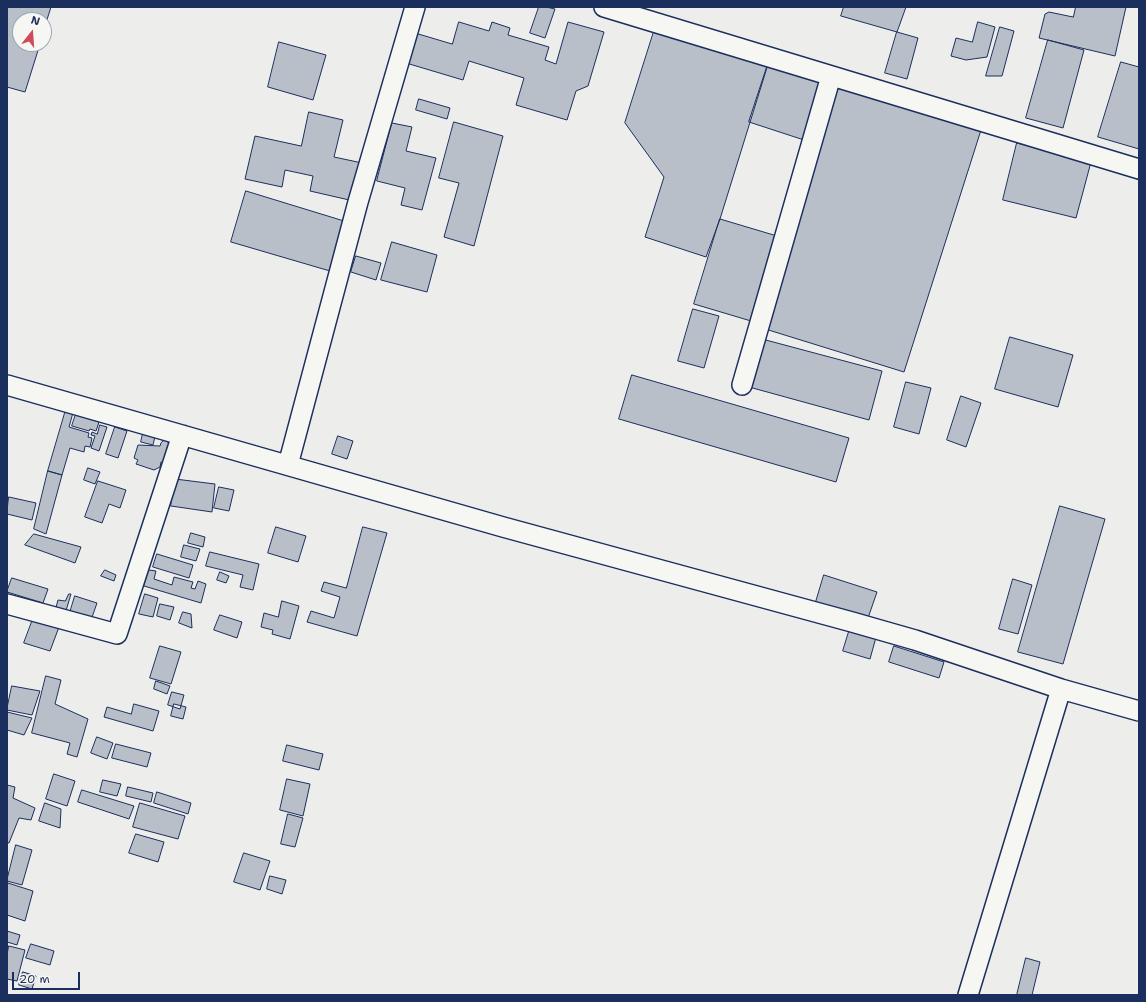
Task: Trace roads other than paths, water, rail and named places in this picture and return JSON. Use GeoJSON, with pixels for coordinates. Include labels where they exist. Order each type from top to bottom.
{"type":"FeatureCollection","features":[{"type":"Feature","properties":{"kind":"street"},"geometry":{"type":"LineString","coordinates":[[288,465],[358,202],[415,7]]}},
{"type":"Feature","properties":{"kind":"street"},"geometry":{"type":"LineString","coordinates":[[604,7],[1139,169]]}},
{"type":"Feature","properties":{"kind":"street"},"geometry":{"type":"LineString","coordinates":[[742,385],[831,76]]}},
{"type":"Feature","properties":{"kind":"street"},"geometry":{"type":"LineString","coordinates":[[7,385],[503,527],[915,640],[1061,689],[1139,712]]}},
{"type":"Feature","properties":{"kind":"street"},"geometry":{"type":"LineString","coordinates":[[7,604],[117,634],[182,435]]}},
{"type":"Feature","properties":{"kind":"street"},"geometry":{"type":"LineString","coordinates":[[968,995],[1061,689]]}}]}
